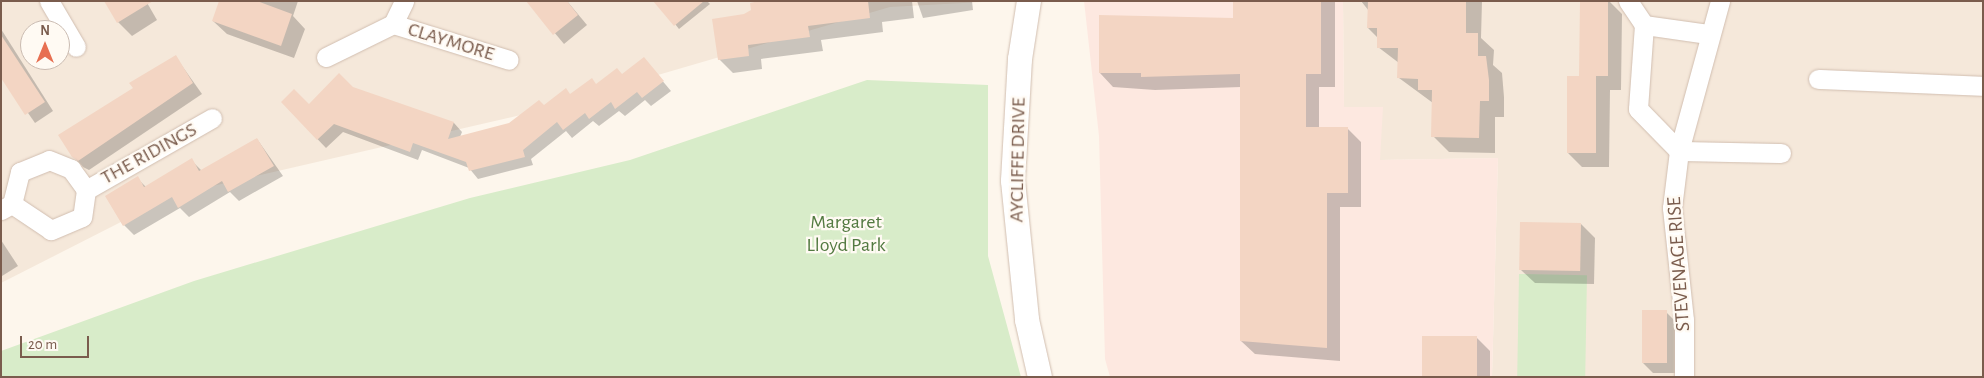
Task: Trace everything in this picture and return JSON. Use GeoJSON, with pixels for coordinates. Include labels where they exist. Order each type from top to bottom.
{"type":"FeatureCollection","features":[{"type":"Feature","properties":{"kind":"street"},"geometry":{"type":"LineString","coordinates":[[49,1],[76,47]]}},
{"type":"Feature","properties":{"kind":"street","name":"CLAYMORE"},"geometry":{"type":"LineString","coordinates":[[326,57],[393,24],[404,1]]}},
{"type":"Feature","properties":{"kind":"street","name":"AYCLIFFE DRIVE"},"geometry":{"type":"LineString","coordinates":[[1029,1],[1020,59],[1013,182],[1027,320],[1040,377]]}},
{"type":"Feature","properties":{"kind":"street"},"geometry":{"type":"LineString","coordinates":[[1628,1],[1644,25],[1638,109],[1679,152],[1781,153]]}},
{"type":"Feature","properties":{"kind":"street","name":"STEVENAGE RISE"},"geometry":{"type":"LineString","coordinates":[[1684,377],[1684,320],[1672,208],[1679,152],[1708,34],[1720,1]]}},
{"type":"Feature","properties":{"kind":"street","name":"CLAYMORE"},"geometry":{"type":"LineString","coordinates":[[393,24],[509,60]]}},
{"type":"Feature","properties":{"kind":"street"},"geometry":{"type":"LineString","coordinates":[[1644,25],[1708,34]]}},
{"type":"Feature","properties":{"kind":"street"},"geometry":{"type":"LineString","coordinates":[[1818,79],[1983,86]]}},
{"type":"Feature","properties":{"kind":"street","name":"THE RIDINGS"},"geometry":{"type":"LineString","coordinates":[[86,190],[212,118]]}},
{"type":"Feature","properties":{"kind":"street"},"geometry":{"type":"LineString","coordinates":[[49,160],[71,169],[86,190],[82,217],[51,230],[6,207],[20,172],[49,160]]}},
{"type":"Feature","properties":{"kind":"shaded area"},"geometry":{"type":"Polygon","coordinates":[[[1,1],[1001,1],[890,7],[521,115],[174,195],[1,283],[1,1]]]}},
{"type":"Feature","properties":{"kind":"shaded area"},"geometry":{"type":"Polygon","coordinates":[[[1084,1],[1343,1],[1344,107],[1383,107],[1380,160],[1498,158],[1492,377],[1110,377],[1105,359],[1099,136],[1084,1]]]}},
{"type":"Feature","properties":{"kind":"shaded area"},"geometry":{"type":"Polygon","coordinates":[[[1343,1],[1983,1],[1983,377],[1492,377],[1498,158],[1380,160],[1344,107],[1343,1]]]}},
{"type":"Feature","properties":{"kind":"green space","name":"Margaret Lloyd Park"},"geometry":{"type":"Polygon","coordinates":[[[867,80],[988,85],[988,256],[1021,377],[1,377],[1,351],[194,281],[470,198],[630,160],[867,80]]]}},
{"type":"Feature","properties":{"kind":"green space"},"geometry":{"type":"Polygon","coordinates":[[[1519,274],[1587,275],[1585,377],[1517,377],[1519,274]]]}},
{"type":"Feature","properties":{"kind":"building"},"geometry":{"type":"Polygon","coordinates":[[[104,1],[153,1],[117,23],[104,1]]]}},
{"type":"Feature","properties":{"kind":"building"},"geometry":{"type":"Polygon","coordinates":[[[219,1],[257,1],[292,14],[281,46],[212,21],[219,1]]]}},
{"type":"Feature","properties":{"kind":"building"},"geometry":{"type":"Polygon","coordinates":[[[526,1],[567,1],[578,15],[553,35],[526,1]]]}},
{"type":"Feature","properties":{"kind":"building"},"geometry":{"type":"Polygon","coordinates":[[[653,1],[704,1],[674,26],[653,1]]]}},
{"type":"Feature","properties":{"kind":"building"},"geometry":{"type":"Polygon","coordinates":[[[759,1],[868,1],[870,18],[808,26],[810,37],[748,45],[749,56],[718,60],[712,19],[744,14],[751,10],[750,3],[759,1]]]}},
{"type":"Feature","properties":{"kind":"building"},"geometry":{"type":"Polygon","coordinates":[[[1233,1],[1321,1],[1321,74],[1306,74],[1306,127],[1348,127],[1348,193],[1327,193],[1327,348],[1240,341],[1240,74],[1141,77],[1141,73],[1099,73],[1099,15],[1233,18],[1233,1]]]}},
{"type":"Feature","properties":{"kind":"building"},"geometry":{"type":"Polygon","coordinates":[[[1368,1],[1466,1],[1466,33],[1478,33],[1478,56],[1486,56],[1489,80],[1489,101],[1480,101],[1479,138],[1431,137],[1432,90],[1418,90],[1418,79],[1397,78],[1398,48],[1377,48],[1377,28],[1367,28],[1368,1]]]}},
{"type":"Feature","properties":{"kind":"building"},"geometry":{"type":"Polygon","coordinates":[[[1580,1],[1608,1],[1608,76],[1596,76],[1596,153],[1567,153],[1567,76],[1579,76],[1580,1]]]}},
{"type":"Feature","properties":{"kind":"building"},"geometry":{"type":"Polygon","coordinates":[[[1,35],[20,64],[20,70],[24,70],[45,102],[25,115],[1,78],[1,35]]]}},
{"type":"Feature","properties":{"kind":"building"},"geometry":{"type":"Polygon","coordinates":[[[176,55],[193,83],[78,161],[72,157],[58,135],[133,88],[129,83],[176,55]]]}},
{"type":"Feature","properties":{"kind":"building"},"geometry":{"type":"Polygon","coordinates":[[[644,57],[664,81],[642,98],[637,92],[615,109],[611,102],[589,119],[585,113],[563,130],[557,122],[523,150],[525,157],[469,171],[466,162],[413,143],[410,152],[334,124],[317,140],[281,102],[294,89],[309,104],[339,73],[353,87],[454,122],[448,139],[509,123],[539,100],[544,105],[566,88],[570,94],[592,78],[596,84],[617,68],[622,74],[644,57]]]}},
{"type":"Feature","properties":{"kind":"building"},"geometry":{"type":"Polygon","coordinates":[[[257,138],[274,166],[228,192],[222,181],[178,208],[172,197],[123,226],[105,196],[138,176],[144,187],[192,158],[199,171],[257,138]]]}},
{"type":"Feature","properties":{"kind":"building"},"geometry":{"type":"Polygon","coordinates":[[[1520,222],[1581,223],[1580,271],[1519,270],[1520,222]]]}},
{"type":"Feature","properties":{"kind":"building"},"geometry":{"type":"Polygon","coordinates":[[[1642,310],[1667,310],[1667,363],[1642,363],[1642,310]]]}},
{"type":"Feature","properties":{"kind":"building"},"geometry":{"type":"Polygon","coordinates":[[[1422,336],[1477,336],[1477,377],[1422,377],[1422,336]]]}}]}
